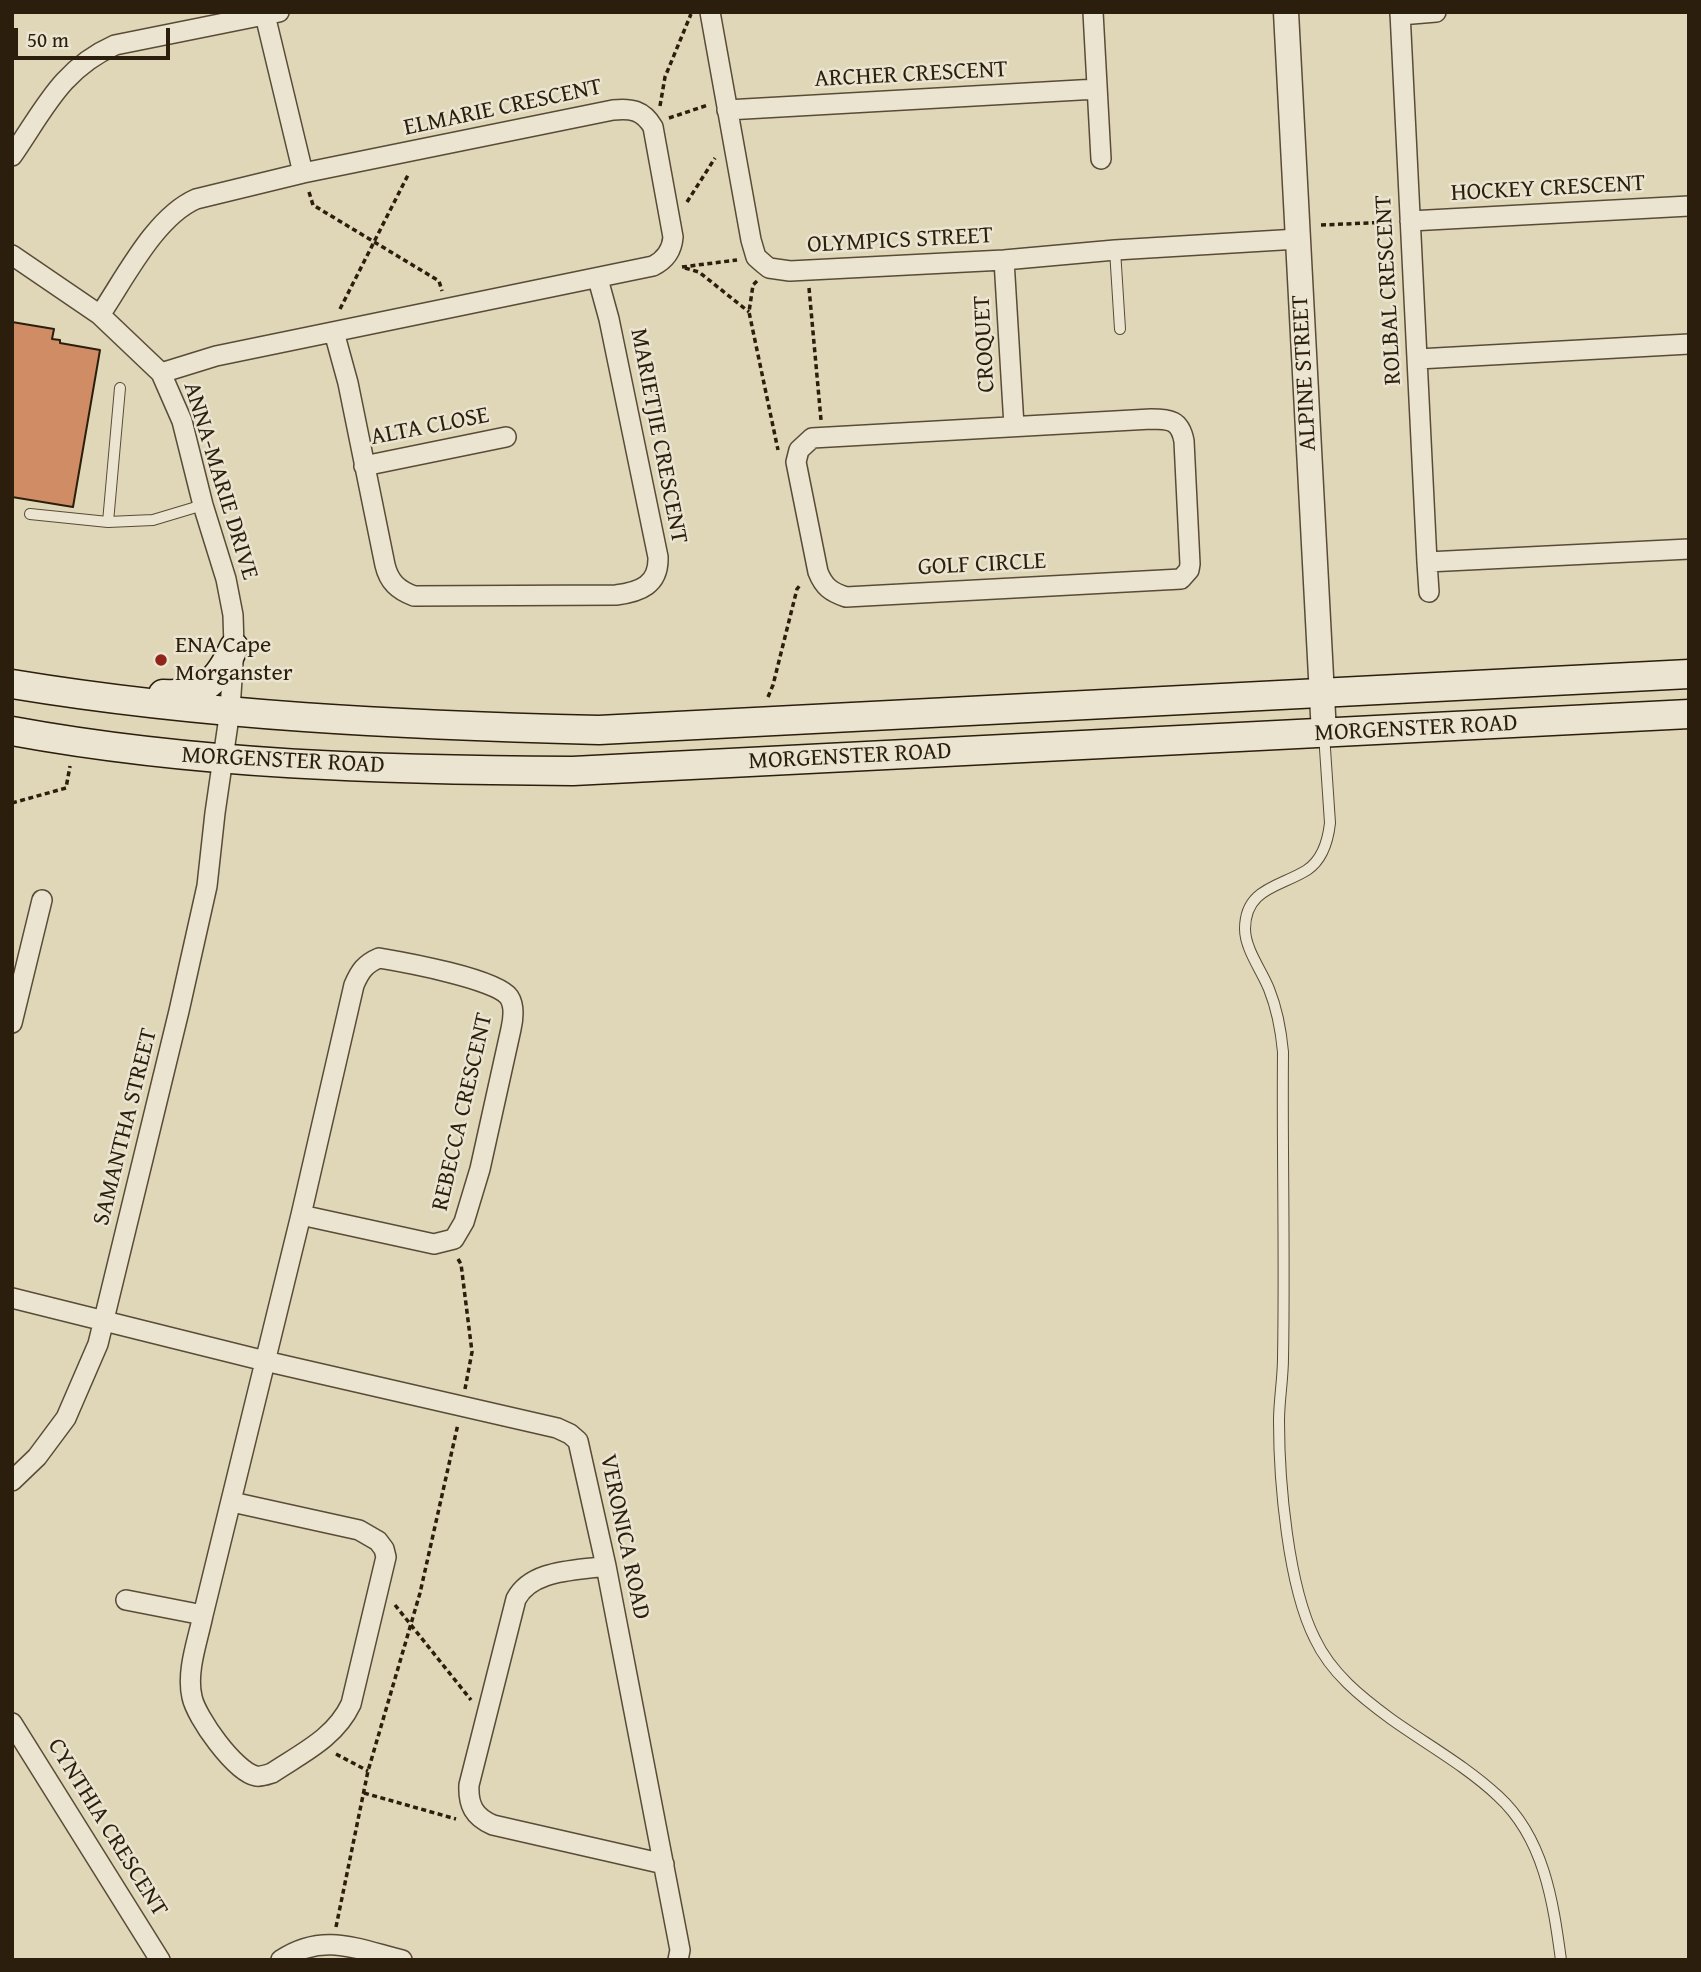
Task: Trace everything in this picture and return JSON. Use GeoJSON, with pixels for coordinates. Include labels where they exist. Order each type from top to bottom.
{"type":"FeatureCollection","features":[{"type":"Feature","properties":{"kind":"main road"},"geometry":{"type":"LineString","coordinates":[[94,697],[112,692],[178,695],[194,690],[215,680],[223,671],[234,647]]}},
{"type":"Feature","properties":{"kind":"main road","name":"MORGENSTER ROAD"},"geometry":{"type":"LineString","coordinates":[[12,684],[94,697],[301,717],[431,725],[598,730],[1689,674]]}},
{"type":"Feature","properties":{"kind":"main road","name":"MORGENSTER ROAD"},"geometry":{"type":"LineString","coordinates":[[12,731],[74,742],[223,760],[450,770],[573,771],[1689,714]]}},
{"type":"Feature","properties":{"kind":"street"},"geometry":{"type":"LineString","coordinates":[[709,12],[746,216],[763,262]]}},
{"type":"Feature","properties":{"kind":"street"},"geometry":{"type":"LineString","coordinates":[[1093,12],[1101,159]]}},
{"type":"Feature","properties":{"kind":"street","name":"ALPINE STREET"},"geometry":{"type":"LineString","coordinates":[[1286,12],[1324,734]]}},
{"type":"Feature","properties":{"kind":"street","name":"ROLBAL CRESCENT"},"geometry":{"type":"LineString","coordinates":[[1429,592],[1418,359],[1406,221],[1400,14],[1436,12]]}},
{"type":"Feature","properties":{"kind":"street"},"geometry":{"type":"LineString","coordinates":[[12,156],[68,75],[104,50],[115,45],[272,14],[303,173]]}},
{"type":"Feature","properties":{"kind":"street","name":"ARCHER CRESCENT"},"geometry":{"type":"LineString","coordinates":[[727,110],[1097,89]]}},
{"type":"Feature","properties":{"kind":"street","name":"ELMARIE CRESCENT"},"geometry":{"type":"LineString","coordinates":[[100,315],[159,227],[183,205],[215,193],[612,110],[626,108],[638,111],[647,118]]}},
{"type":"Feature","properties":{"kind":"street"},"geometry":{"type":"LineString","coordinates":[[161,373],[216,356],[598,279],[659,263],[670,249],[673,231],[654,133],[647,118]]}},
{"type":"Feature","properties":{"kind":"street","name":"HOCKEY CRESCENT"},"geometry":{"type":"LineString","coordinates":[[1406,221],[1689,206]]}},
{"type":"Feature","properties":{"kind":"street","name":"OLYMPICS STREET"},"geometry":{"type":"LineString","coordinates":[[763,262],[807,271],[1298,239]]}},
{"type":"Feature","properties":{"kind":"street","name":"ANNA-MARIE DRIVE"},"geometry":{"type":"LineString","coordinates":[[12,255],[100,315],[161,373],[179,414],[230,600],[234,647],[230,710]]}},
{"type":"Feature","properties":{"kind":"street","name":"CROQUET"},"geometry":{"type":"LineString","coordinates":[[1004,260],[1014,426]]}},
{"type":"Feature","properties":{"kind":"street","name":"MARIETJIE CRESCENT"},"geometry":{"type":"LineString","coordinates":[[338,331],[387,574],[394,585],[414,597],[616,595],[636,592],[644,589],[656,574],[658,557],[609,318],[598,279]]}},
{"type":"Feature","properties":{"kind":"street"},"geometry":{"type":"LineString","coordinates":[[1418,359],[1689,344]]}},
{"type":"Feature","properties":{"kind":"street","name":"GOLF CIRCLE"},"geometry":{"type":"LineString","coordinates":[[797,456],[796,468],[816,562],[825,587],[846,597],[1175,580],[1186,575],[1190,564],[1186,456],[1182,430],[1172,420],[823,436]]}},
{"type":"Feature","properties":{"kind":"street"},"geometry":{"type":"LineString","coordinates":[[797,456],[807,441],[823,436]]}},
{"type":"Feature","properties":{"kind":"street","name":"ALTA CLOSE"},"geometry":{"type":"LineString","coordinates":[[364,466],[506,437]]}},
{"type":"Feature","properties":{"kind":"street"},"geometry":{"type":"LineString","coordinates":[[1427,562],[1689,549]]}},
{"type":"Feature","properties":{"kind":"street","name":"SAMANTHA STREET"},"geometry":{"type":"LineString","coordinates":[[12,1481],[37,1457],[66,1418],[94,1356],[207,886],[230,710]]}},
{"type":"Feature","properties":{"kind":"street"},"geometry":{"type":"LineString","coordinates":[[12,1023],[17,981],[42,900]]}},
{"type":"Feature","properties":{"kind":"street","name":"REBECCA CRESCENT"},"geometry":{"type":"LineString","coordinates":[[232,1502],[359,1530],[378,1541],[386,1558],[351,1704],[343,1721],[325,1738],[272,1773],[257,1777],[241,1769],[222,1748],[198,1711],[192,1697],[190,1676],[203,1615],[302,1215],[354,985],[368,963],[379,957],[474,979],[499,989],[510,998],[513,1013],[511,1030],[480,1169],[464,1222],[454,1239],[448,1242],[427,1242],[302,1215]]}},
{"type":"Feature","properties":{"kind":"street","name":"VERONICA ROAD"},"geometry":{"type":"LineString","coordinates":[[12,1298],[265,1361],[557,1428],[578,1441],[606,1566],[664,1864],[680,1950],[678,1960]]}},
{"type":"Feature","properties":{"kind":"street"},"geometry":{"type":"LineString","coordinates":[[606,1566],[541,1577],[522,1587],[516,1599],[469,1785],[469,1801],[481,1820],[493,1825],[664,1864]]}},
{"type":"Feature","properties":{"kind":"street"},"geometry":{"type":"LineString","coordinates":[[126,1600],[203,1615]]}},
{"type":"Feature","properties":{"kind":"street","name":"CYNTHIA CRESCENT"},"geometry":{"type":"LineString","coordinates":[[12,1723],[160,1960]]}},
{"type":"Feature","properties":{"kind":"street"},"geometry":{"type":"LineString","coordinates":[[281,1960],[309,1945],[333,1944],[402,1960]]}},
{"type":"Feature","properties":{"kind":"lane"},"geometry":{"type":"LineString","coordinates":[[1115,250],[1120,329]]}},
{"type":"Feature","properties":{"kind":"lane"},"geometry":{"type":"LineString","coordinates":[[108,522],[120,388]]}},
{"type":"Feature","properties":{"kind":"lane"},"geometry":{"type":"LineString","coordinates":[[30,514],[108,522],[153,520],[203,505]]}},
{"type":"Feature","properties":{"kind":"lane"},"geometry":{"type":"LineString","coordinates":[[1324,734],[1330,823],[1324,849],[1307,870],[1273,885],[1255,899],[1248,913],[1245,933],[1276,1009],[1283,1052],[1283,1360],[1279,1421],[1292,1563],[1314,1638],[1325,1658],[1348,1685],[1381,1712],[1499,1796],[1527,1832],[1549,1887],[1561,1960]]}},
{"type":"Feature","properties":{"kind":"path"},"geometry":{"type":"LineString","coordinates":[[647,118],[659,113],[665,77],[692,12]]}},
{"type":"Feature","properties":{"kind":"path"},"geometry":{"type":"LineString","coordinates":[[647,118],[663,120],[710,104],[727,110]]}},
{"type":"Feature","properties":{"kind":"path"},"geometry":{"type":"LineString","coordinates":[[338,331],[338,313],[415,162],[412,151]]}},
{"type":"Feature","properties":{"kind":"path"},"geometry":{"type":"LineString","coordinates":[[673,231],[679,213],[718,154]]}},
{"type":"Feature","properties":{"kind":"path"},"geometry":{"type":"LineString","coordinates":[[303,173],[313,205],[439,281],[447,309]]}},
{"type":"Feature","properties":{"kind":"path"},"geometry":{"type":"LineString","coordinates":[[1321,225],[1406,221]]}},
{"type":"Feature","properties":{"kind":"path"},"geometry":{"type":"LineString","coordinates":[[748,312],[699,272],[681,267],[763,262],[753,285],[748,312],[777,449],[797,456]]}},
{"type":"Feature","properties":{"kind":"path"},"geometry":{"type":"LineString","coordinates":[[807,271],[823,436]]}},
{"type":"Feature","properties":{"kind":"path"},"geometry":{"type":"LineString","coordinates":[[768,698],[797,589],[816,562]]}},
{"type":"Feature","properties":{"kind":"path"},"geometry":{"type":"LineString","coordinates":[[12,803],[66,788],[71,763]]}},
{"type":"Feature","properties":{"kind":"path"},"geometry":{"type":"LineString","coordinates":[[333,1944],[369,1771],[420,1593],[463,1405],[472,1352],[461,1264],[448,1242]]}},
{"type":"Feature","properties":{"kind":"path"},"geometry":{"type":"LineString","coordinates":[[380,1587],[479,1710],[487,1713]]}},
{"type":"Feature","properties":{"kind":"path"},"geometry":{"type":"LineString","coordinates":[[325,1738],[335,1753],[369,1771]]}},
{"type":"Feature","properties":{"kind":"path"},"geometry":{"type":"LineString","coordinates":[[364,1793],[455,1819],[474,1811]]}},
{"type":"Feature","properties":{"kind":"building"},"geometry":{"type":"Polygon","coordinates":[[[12,322],[54,329],[52,339],[60,340],[60,343],[100,350],[73,507],[12,497],[12,322]]]}},
{"type":"Feature","properties":{"kind":"place","name":"ENA Cape Morganster"},"geometry":{"type":"Point","coordinates":[161,660]}}]}
